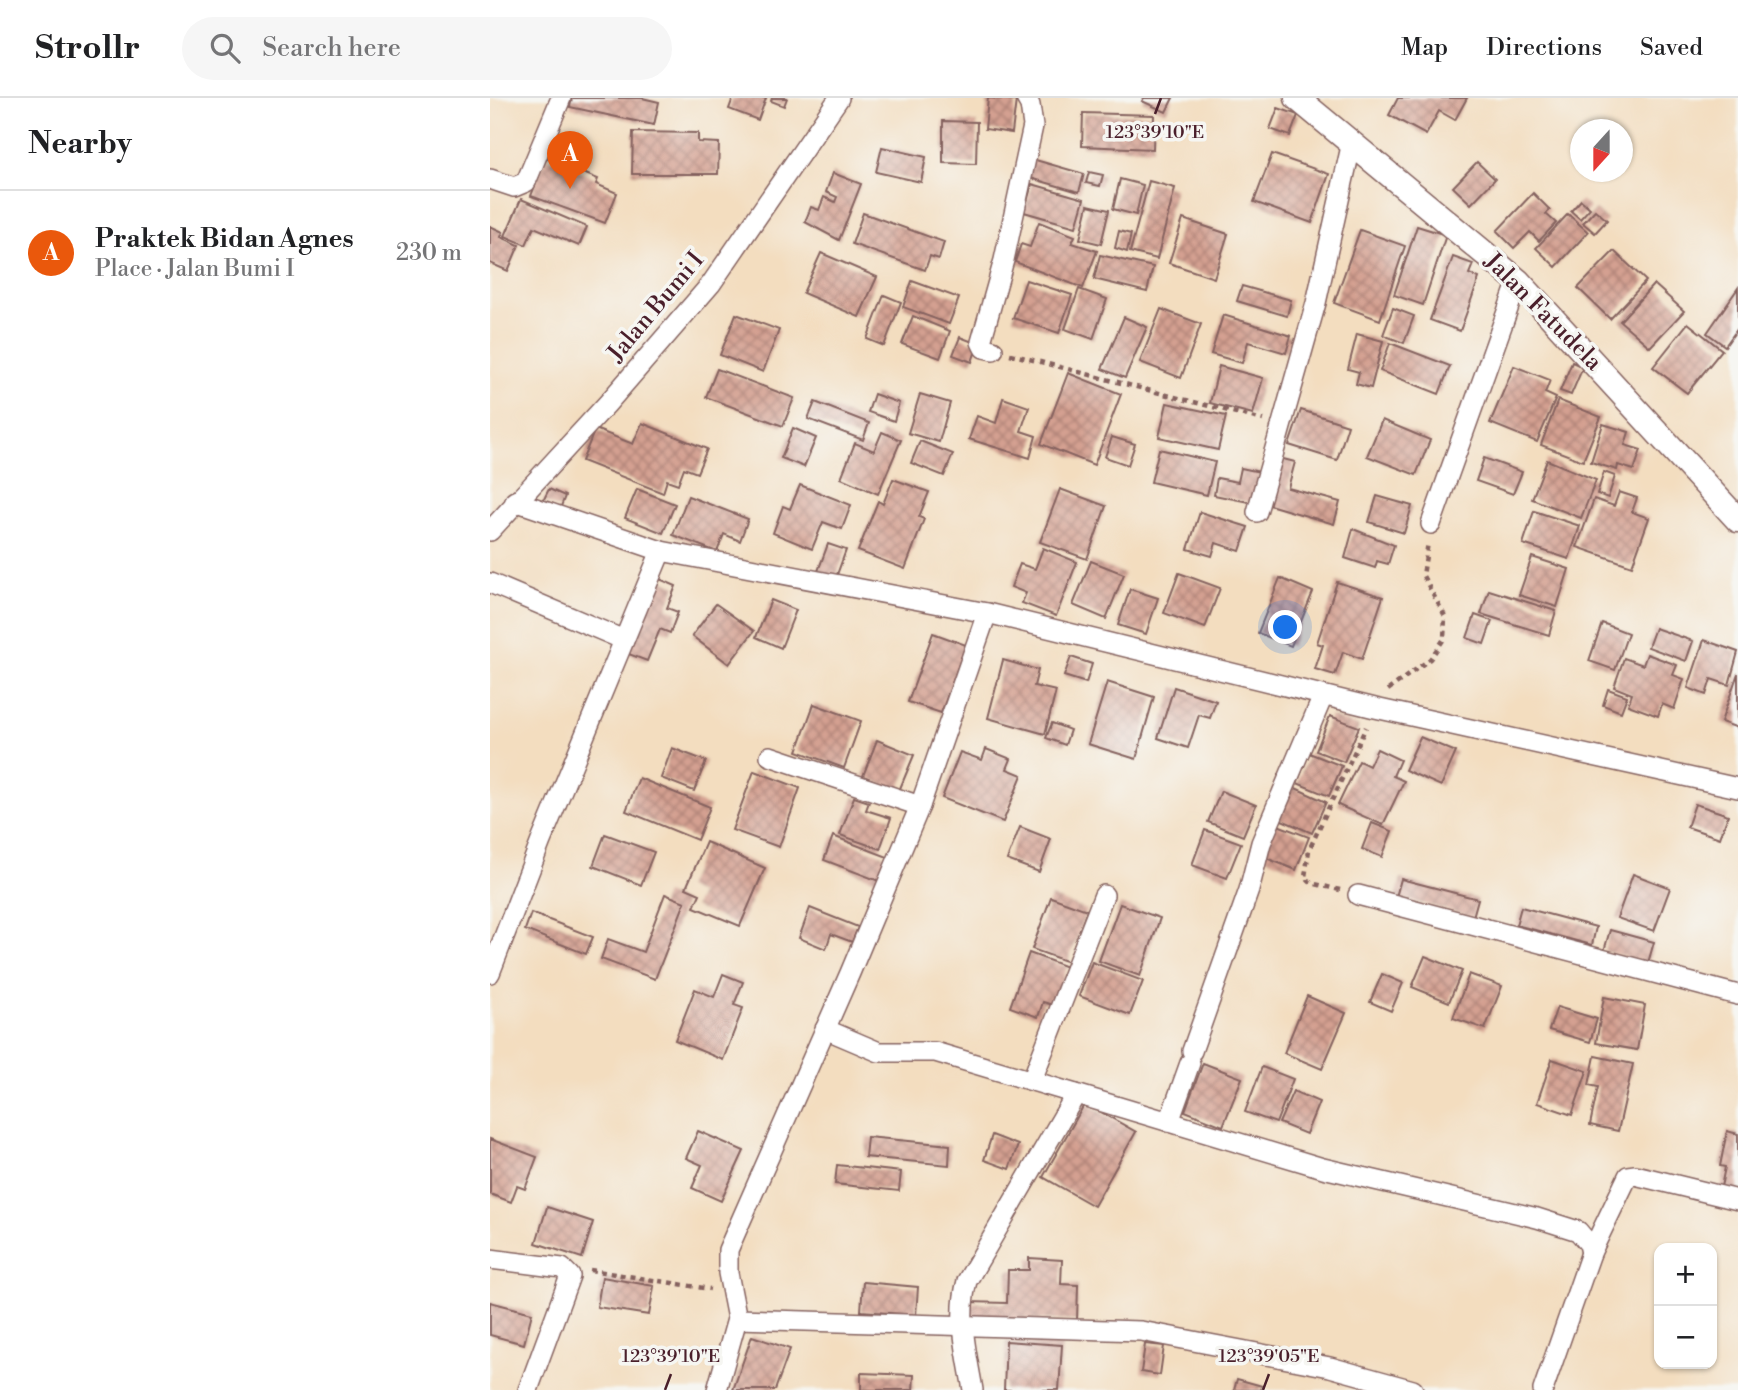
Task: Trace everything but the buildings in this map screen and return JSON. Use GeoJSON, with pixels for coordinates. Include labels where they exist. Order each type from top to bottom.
{"type":"FeatureCollection","features":[{"type":"Feature","properties":{"kind":"street"},"geometry":{"type":"LineString","coordinates":[[490,179],[513,187],[526,181],[534,169],[561,98]]}},
{"type":"Feature","properties":{"kind":"street","name":"Jalan Bumi I"},"geometry":{"type":"LineString","coordinates":[[490,531],[607,404],[711,284],[839,98]]}},
{"type":"Feature","properties":{"kind":"street"},"geometry":{"type":"LineString","coordinates":[[992,351],[984,348],[981,342],[1004,260],[1033,126],[1030,105],[1026,98]]}},
{"type":"Feature","properties":{"kind":"street","name":"Jalan Fatudela"},"geometry":{"type":"LineString","coordinates":[[1297,98],[1518,281],[1738,520]]}},
{"type":"Feature","properties":{"kind":"street"},"geometry":{"type":"LineString","coordinates":[[1257,512],[1328,256],[1352,142]]}},
{"type":"Feature","properties":{"kind":"street"},"geometry":{"type":"LineString","coordinates":[[1431,524],[1518,281]]}},
{"type":"Feature","properties":{"kind":"street"},"geometry":{"type":"LineString","coordinates":[[516,501],[661,551],[988,614],[1376,709],[1738,788]]}},
{"type":"Feature","properties":{"kind":"street"},"geometry":{"type":"LineString","coordinates":[[490,973],[541,841],[661,551]]}},
{"type":"Feature","properties":{"kind":"street"},"geometry":{"type":"LineString","coordinates":[[490,583],[624,640]]}},
{"type":"Feature","properties":{"kind":"street"},"geometry":{"type":"LineString","coordinates":[[717,1390],[737,1319],[731,1292],[728,1251],[920,806],[988,614]]}},
{"type":"Feature","properties":{"kind":"street"},"geometry":{"type":"LineString","coordinates":[[1169,1122],[1249,890],[1261,843],[1323,696]]}},
{"type":"Feature","properties":{"kind":"street"},"geometry":{"type":"LineString","coordinates":[[770,756],[920,806]]}},
{"type":"Feature","properties":{"kind":"street"},"geometry":{"type":"LineString","coordinates":[[1032,1080],[1104,895]]}},
{"type":"Feature","properties":{"kind":"street"},"geometry":{"type":"LineString","coordinates":[[1357,895],[1738,995]]}},
{"type":"Feature","properties":{"kind":"street"},"geometry":{"type":"LineString","coordinates":[[825,1029],[879,1052],[935,1052],[1323,1168],[1537,1217],[1578,1231],[1589,1244],[1591,1254]]}},
{"type":"Feature","properties":{"kind":"street"},"geometry":{"type":"LineString","coordinates":[[973,1390],[962,1327],[962,1297],[967,1281],[1076,1094]]}},
{"type":"Feature","properties":{"kind":"street"},"geometry":{"type":"LineString","coordinates":[[1543,1390],[1591,1254],[1628,1176],[1635,1175],[1738,1200]]}},
{"type":"Feature","properties":{"kind":"street"},"geometry":{"type":"LineString","coordinates":[[490,1259],[550,1265],[568,1271],[570,1276],[528,1390]]}},
{"type":"Feature","properties":{"kind":"street"},"geometry":{"type":"LineString","coordinates":[[737,1319],[1141,1331],[1331,1367],[1413,1390]]}},
{"type":"Feature","properties":{"kind":"path"},"geometry":{"type":"LineString","coordinates":[[992,351],[1073,368],[1282,425]]}},
{"type":"Feature","properties":{"kind":"path"},"geometry":{"type":"LineString","coordinates":[[1357,895],[1311,883],[1305,877],[1309,850],[1386,691],[1430,659],[1444,639],[1445,616],[1423,576],[1431,524]]}},
{"type":"Feature","properties":{"kind":"path"},"geometry":{"type":"LineString","coordinates":[[568,1271],[579,1268],[731,1292]]}},
{"type":"Feature","properties":{"kind":"place","name":"Praktek Bidan Agnes"},"geometry":{"type":"Point","coordinates":[570,189]}}]}
